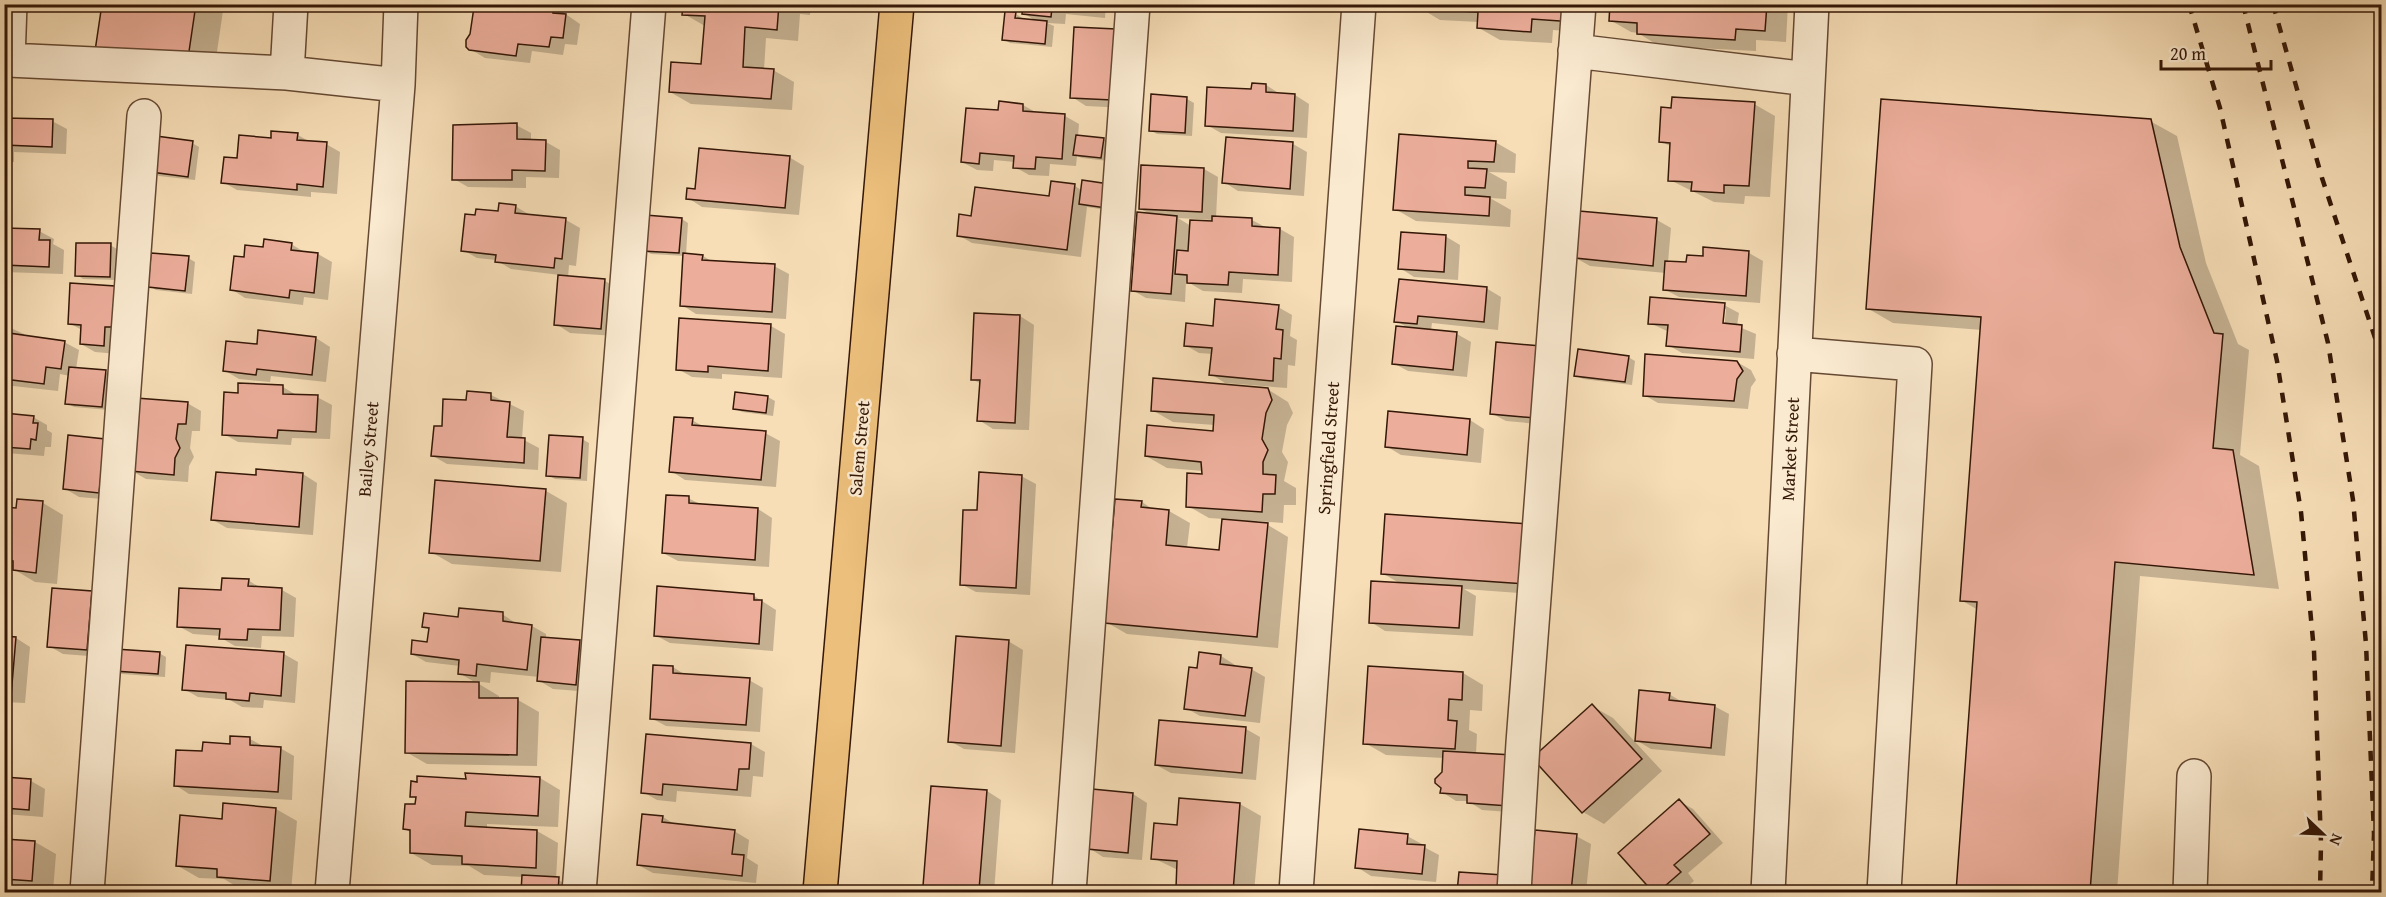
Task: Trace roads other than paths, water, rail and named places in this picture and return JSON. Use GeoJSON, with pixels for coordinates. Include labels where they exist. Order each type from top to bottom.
{"type":"FeatureCollection","features":[{"type":"Feature","properties":{"kind":"main road","name":"Salem Street"},"geometry":{"type":"LineString","coordinates":[[820,892],[897,4]]}},
{"type":"Feature","properties":{"kind":"street"},"geometry":{"type":"LineString","coordinates":[[10,4],[6,47],[8,60],[287,73],[398,85]]}},
{"type":"Feature","properties":{"kind":"street"},"geometry":{"type":"LineString","coordinates":[[287,73],[291,4]]}},
{"type":"Feature","properties":{"kind":"street","name":"Bailey Street"},"geometry":{"type":"LineString","coordinates":[[332,892],[398,85],[401,4]]}},
{"type":"Feature","properties":{"kind":"street"},"geometry":{"type":"LineString","coordinates":[[579,892],[649,4]]}},
{"type":"Feature","properties":{"kind":"street"},"geometry":{"type":"LineString","coordinates":[[1069,892],[1133,4]]}},
{"type":"Feature","properties":{"kind":"street","name":"Springfield Street"},"geometry":{"type":"LineString","coordinates":[[1296,892],[1359,4]]}},
{"type":"Feature","properties":{"kind":"street"},"geometry":{"type":"LineString","coordinates":[[1514,892],[1523,743],[1579,4]]}},
{"type":"Feature","properties":{"kind":"street","name":"Market Street"},"geometry":{"type":"LineString","coordinates":[[1768,892],[1812,4]]}},
{"type":"Feature","properties":{"kind":"street"},"geometry":{"type":"LineString","coordinates":[[1575,51],[1808,79]]}},
{"type":"Feature","properties":{"kind":"street"},"geometry":{"type":"LineString","coordinates":[[87,892],[144,116]]}},
{"type":"Feature","properties":{"kind":"street"},"geometry":{"type":"LineString","coordinates":[[1794,354],[1915,364],[1884,892]]}},
{"type":"Feature","properties":{"kind":"street"},"geometry":{"type":"LineString","coordinates":[[2190,892],[2194,776]]}},
{"type":"Feature","properties":{"kind":"railway"},"geometry":{"type":"LineString","coordinates":[[2189,4],[2220,108],[2277,361],[2301,512],[2314,651],[2321,843],[2320,892]]}},
{"type":"Feature","properties":{"kind":"railway"},"geometry":{"type":"LineString","coordinates":[[2243,4],[2328,343],[2353,500],[2366,644],[2374,834],[2372,892]]}},
{"type":"Feature","properties":{"kind":"railway"},"geometry":{"type":"LineString","coordinates":[[2273,4],[2322,178],[2382,359]]}}]}
